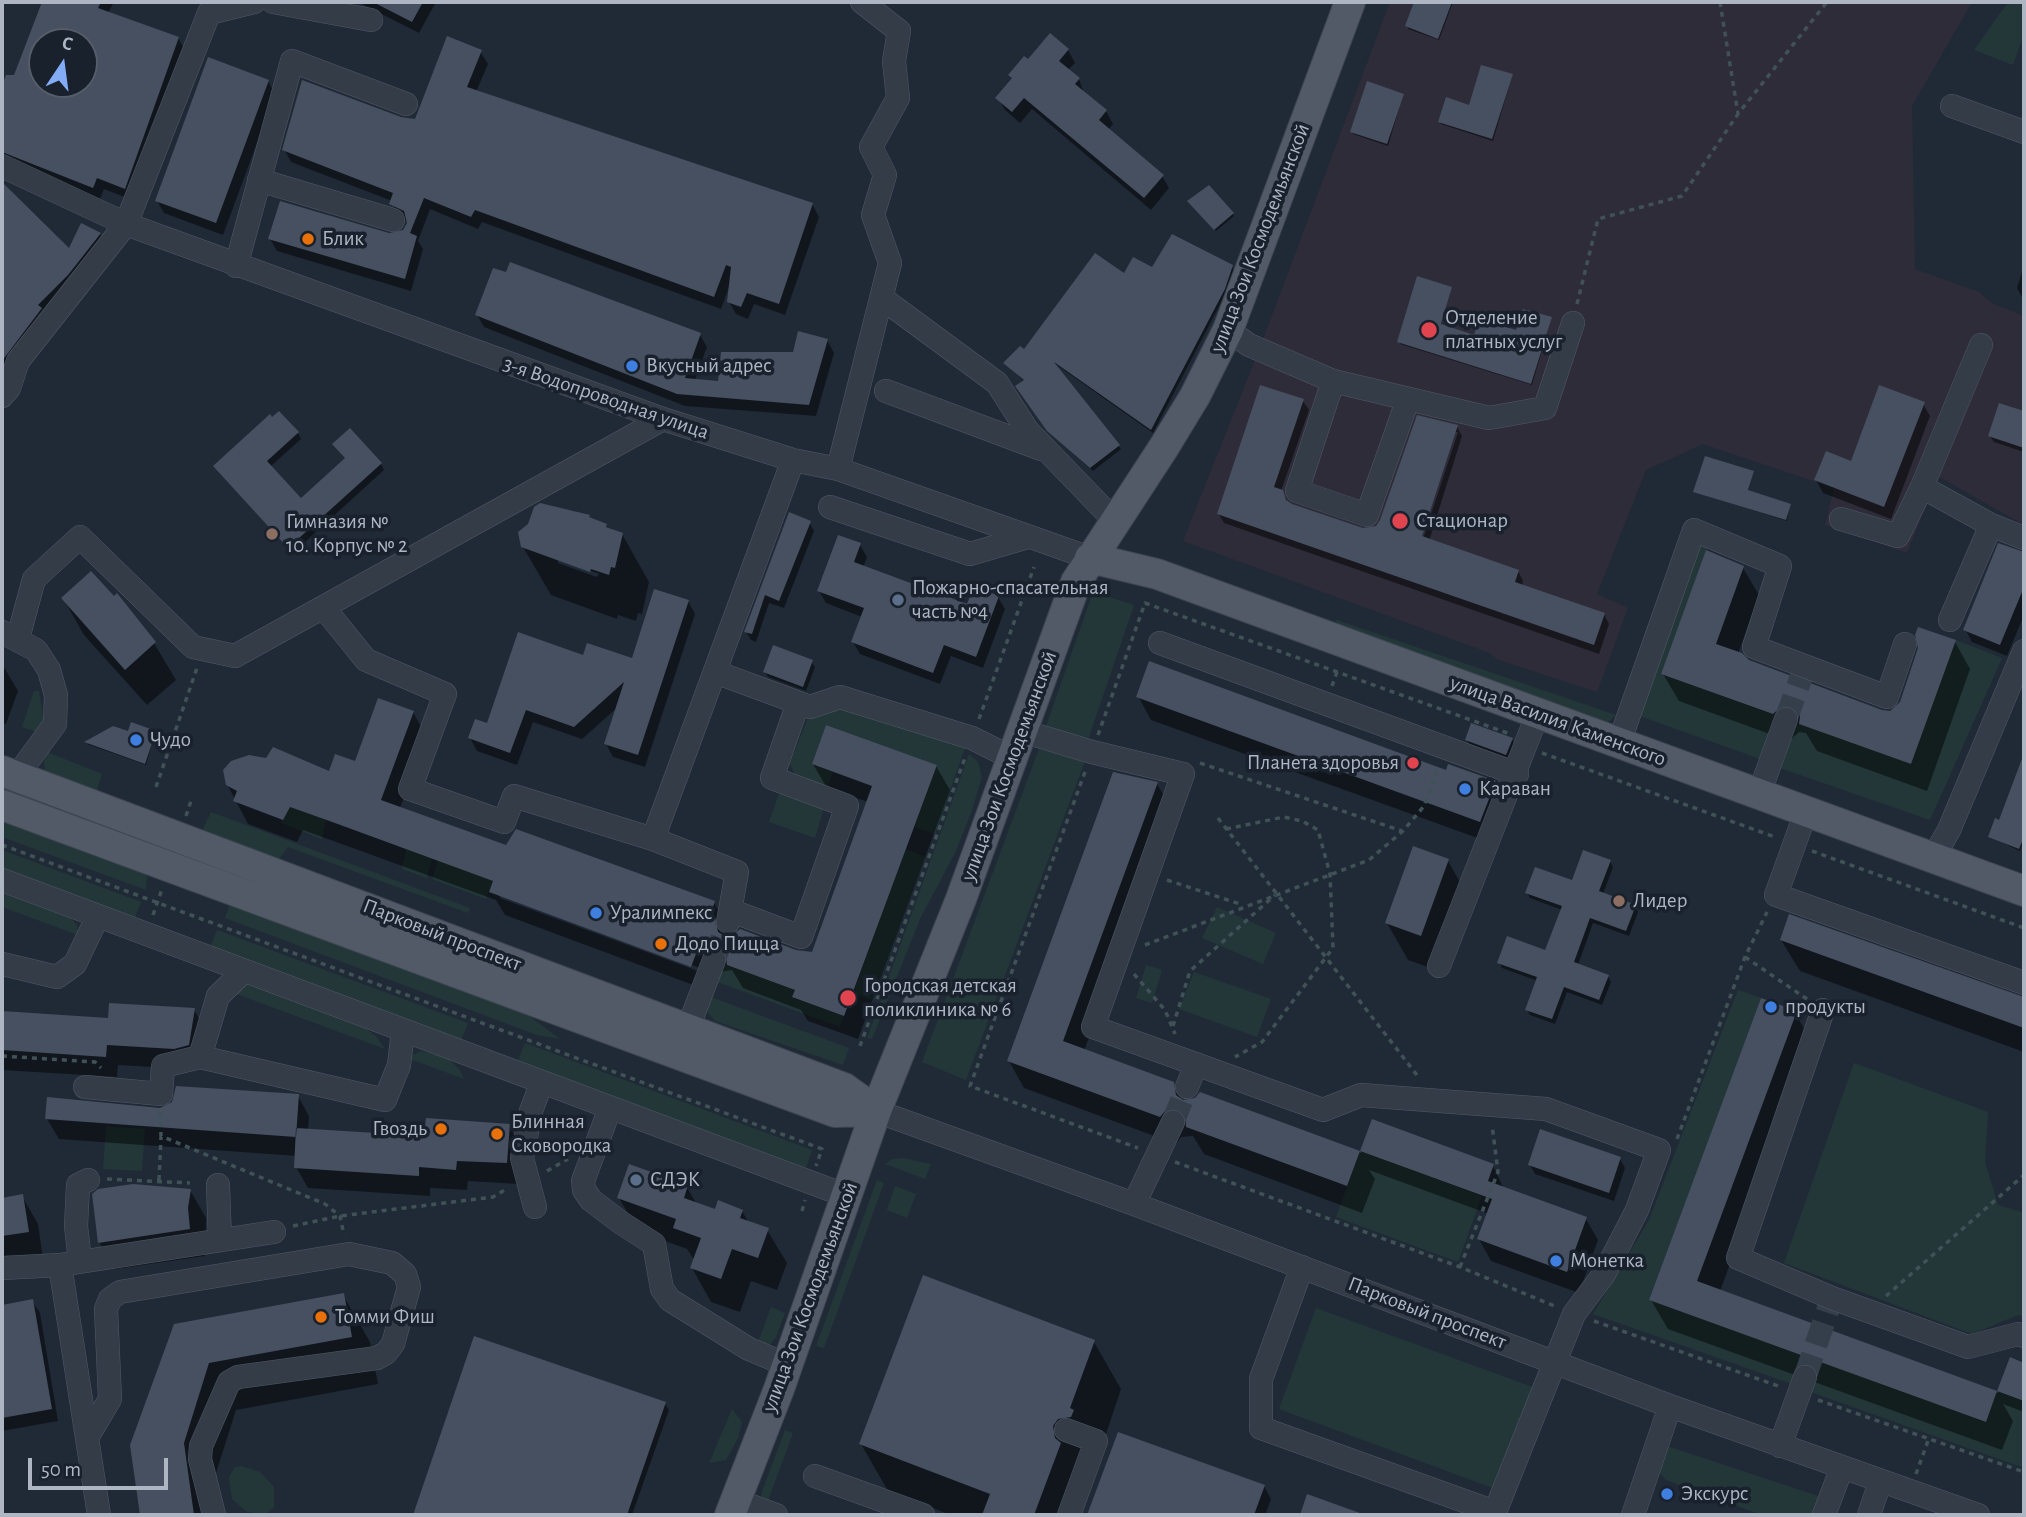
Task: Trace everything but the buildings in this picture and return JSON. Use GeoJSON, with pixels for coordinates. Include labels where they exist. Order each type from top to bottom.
{"type":"FeatureCollection","features":[{"type":"Feature","properties":{"kind":"main road","name":"улица Зои Космодемьянской"},"geometry":{"type":"LineString","coordinates":[[733,1508],[787,1366],[876,1111],[961,900],[1076,582],[1189,406],[1228,330],[1350,2]]}},
{"type":"Feature","properties":{"kind":"main road","name":"улица Василия Каменского"},"geometry":{"type":"LineString","coordinates":[[1090,558],[1157,574],[1533,727],[1619,743],[2024,891]]}},
{"type":"Feature","properties":{"kind":"main road","name":"Парковый проспект"},"geometry":{"type":"LineString","coordinates":[[9,774],[844,1088],[876,1111]]}},
{"type":"Feature","properties":{"kind":"main road","name":"Парковый проспект"},"geometry":{"type":"LineString","coordinates":[[2,805],[835,1112],[876,1111]]}},
{"type":"Feature","properties":{"kind":"street"},"geometry":{"type":"LineString","coordinates":[[2,396],[9,388],[18,361],[126,224],[209,13],[254,2]]}},
{"type":"Feature","properties":{"kind":"street"},"geometry":{"type":"LineString","coordinates":[[273,2],[371,20]]}},
{"type":"Feature","properties":{"kind":"street"},"geometry":{"type":"LineString","coordinates":[[838,469],[890,263],[873,215],[885,174],[871,147],[898,98],[894,61],[899,31],[862,2]]}},
{"type":"Feature","properties":{"kind":"street"},"geometry":{"type":"LineString","coordinates":[[236,266],[292,61],[406,104]]}},
{"type":"Feature","properties":{"kind":"street"},"geometry":{"type":"LineString","coordinates":[[1952,106],[2024,132]]}},
{"type":"Feature","properties":{"kind":"street","name":"3-я Водопроводная улица"},"geometry":{"type":"LineString","coordinates":[[2,166],[126,224],[236,266],[663,419],[793,460],[838,469],[1090,558]]}},
{"type":"Feature","properties":{"kind":"street"},"geometry":{"type":"LineString","coordinates":[[259,180],[393,220]]}},
{"type":"Feature","properties":{"kind":"street"},"geometry":{"type":"LineString","coordinates":[[883,299],[997,383],[1027,430],[1044,450],[1114,520]]}},
{"type":"Feature","properties":{"kind":"street"},"geometry":{"type":"LineString","coordinates":[[1228,330],[1249,345],[1333,381],[1489,418],[1545,408],[1573,323]]}},
{"type":"Feature","properties":{"kind":"street"},"geometry":{"type":"LineString","coordinates":[[1841,519],[1898,536],[1922,487],[1981,345]]}},
{"type":"Feature","properties":{"kind":"street"},"geometry":{"type":"LineString","coordinates":[[1333,381],[1297,491],[1367,515],[1408,399]]}},
{"type":"Feature","properties":{"kind":"street"},"geometry":{"type":"LineString","coordinates":[[886,391],[1044,450]]}},
{"type":"Feature","properties":{"kind":"street"},"geometry":{"type":"LineString","coordinates":[[9,774],[55,724],[56,695],[49,670],[36,650],[10,635],[34,579],[80,537],[193,646],[235,656],[663,419]]}},
{"type":"Feature","properties":{"kind":"street"},"geometry":{"type":"LineString","coordinates":[[653,839],[793,460]]}},
{"type":"Feature","properties":{"kind":"street"},"geometry":{"type":"LineString","coordinates":[[1922,487],[1991,525],[2024,538]]}},
{"type":"Feature","properties":{"kind":"street"},"geometry":{"type":"LineString","coordinates":[[830,507],[970,554],[1028,537]]}},
{"type":"Feature","properties":{"kind":"street"},"geometry":{"type":"LineString","coordinates":[[1950,620],[1991,525]]}},
{"type":"Feature","properties":{"kind":"street"},"geometry":{"type":"LineString","coordinates":[[1619,743],[1694,530],[1780,566],[1754,647],[1804,671],[1887,697],[1905,644]]}},
{"type":"Feature","properties":{"kind":"street"},"geometry":{"type":"LineString","coordinates":[[324,608],[366,660],[445,694],[410,789],[504,822],[514,796],[653,839],[737,872],[730,916],[801,937],[847,806],[772,778],[798,703]]}},
{"type":"Feature","properties":{"kind":"street"},"geometry":{"type":"LineString","coordinates":[[1160,643],[1517,774]]}},
{"type":"Feature","properties":{"kind":"street"},"geometry":{"type":"LineString","coordinates":[[1933,858],[1949,830],[2024,651]]}},
{"type":"Feature","properties":{"kind":"street"},"geometry":{"type":"LineString","coordinates":[[715,672],[810,707],[840,697],[972,738],[1092,752],[1183,774],[1093,1027],[1323,1110],[1361,1095],[1546,1109],[1659,1150],[1637,1210],[1604,1274],[1574,1314],[1495,1512],[1261,1427],[1261,1379],[1303,1267]]}},
{"type":"Feature","properties":{"kind":"street"},"geometry":{"type":"LineString","coordinates":[[1759,794],[1786,719]]}},
{"type":"Feature","properties":{"kind":"street"},"geometry":{"type":"LineString","coordinates":[[1439,966],[1517,774],[1533,727]]}},
{"type":"Feature","properties":{"kind":"street"},"geometry":{"type":"LineString","coordinates":[[1806,812],[1776,895],[2024,983]]}},
{"type":"Feature","properties":{"kind":"street"},"geometry":{"type":"LineString","coordinates":[[2,880],[847,1196]]}},
{"type":"Feature","properties":{"kind":"street"},"geometry":{"type":"LineString","coordinates":[[2,964],[57,977],[75,964],[98,916]]}},
{"type":"Feature","properties":{"kind":"street"},"geometry":{"type":"LineString","coordinates":[[688,1028],[714,960]]}},
{"type":"Feature","properties":{"kind":"street"},"geometry":{"type":"LineString","coordinates":[[200,1057],[218,996],[243,972]]}},
{"type":"Feature","properties":{"kind":"street"},"geometry":{"type":"LineString","coordinates":[[1823,1010],[1738,1258],[1869,1312],[1968,1347],[2018,1334],[2024,1336]]}},
{"type":"Feature","properties":{"kind":"street"},"geometry":{"type":"LineString","coordinates":[[85,1087],[161,1094],[163,1066],[200,1057],[385,1100],[400,1065],[403,1031]]}},
{"type":"Feature","properties":{"kind":"street"},"geometry":{"type":"LineString","coordinates":[[1187,1087],[1198,1064]]}},
{"type":"Feature","properties":{"kind":"street"},"geometry":{"type":"LineString","coordinates":[[535,1207],[522,1158],[531,1111],[542,1082]]}},
{"type":"Feature","properties":{"kind":"street"},"geometry":{"type":"LineString","coordinates":[[610,1108],[583,1181],[584,1190],[610,1214],[654,1244],[662,1289],[670,1300],[749,1349],[787,1366]]}},
{"type":"Feature","properties":{"kind":"street","name":"Парковый проспект"},"geometry":{"type":"LineString","coordinates":[[876,1111],[1134,1204],[1670,1406],[1978,1515]]}},
{"type":"Feature","properties":{"kind":"street"},"geometry":{"type":"LineString","coordinates":[[1134,1204],[1173,1122]]}},
{"type":"Feature","properties":{"kind":"street"},"geometry":{"type":"LineString","coordinates":[[88,1180],[78,1185],[76,1226],[70,1263],[87,1438],[100,1515]]}},
{"type":"Feature","properties":{"kind":"street"},"geometry":{"type":"LineString","coordinates":[[218,1185],[220,1240]]}},
{"type":"Feature","properties":{"kind":"street"},"geometry":{"type":"LineString","coordinates":[[2,1268],[70,1263],[274,1232]]}},
{"type":"Feature","properties":{"kind":"street"},"geometry":{"type":"LineString","coordinates":[[87,1438],[110,1399],[106,1309],[110,1299],[120,1292],[349,1254],[392,1263],[405,1274],[409,1287],[393,1344],[386,1353],[377,1358],[238,1377],[229,1382],[201,1446],[200,1459],[214,1515]]}},
{"type":"Feature","properties":{"kind":"street"},"geometry":{"type":"LineString","coordinates":[[1780,1446],[1802,1385]]}},
{"type":"Feature","properties":{"kind":"street"},"geometry":{"type":"LineString","coordinates":[[1633,1515],[1670,1406]]}},
{"type":"Feature","properties":{"kind":"street"},"geometry":{"type":"LineString","coordinates":[[1066,1430],[1096,1441],[1069,1515]]}},
{"type":"Feature","properties":{"kind":"street"},"geometry":{"type":"LineString","coordinates":[[1825,1515],[1842,1467]]}},
{"type":"Feature","properties":{"kind":"street"},"geometry":{"type":"LineString","coordinates":[[815,1476],[923,1515]]}},
{"type":"Feature","properties":{"kind":"street"},"geometry":{"type":"LineString","coordinates":[[1869,1515],[1880,1482]]}},
{"type":"Feature","properties":{"kind":"street"},"geometry":{"type":"LineString","coordinates":[[733,1508],[776,1515]]}},
{"type":"Feature","properties":{"kind":"path"},"geometry":{"type":"LineString","coordinates":[[1720,2],[1738,114]]}},
{"type":"Feature","properties":{"kind":"path"},"geometry":{"type":"LineString","coordinates":[[1573,323],[1598,219],[1682,196],[1738,114],[1827,2]]}},
{"type":"Feature","properties":{"kind":"path"},"geometry":{"type":"LineString","coordinates":[[860,1046],[1034,567]]}},
{"type":"Feature","properties":{"kind":"path"},"geometry":{"type":"LineString","coordinates":[[2024,928],[1535,750],[1533,727],[1145,603],[970,1086],[1460,1267],[1574,1314],[1802,1385],[2024,1472]]}},
{"type":"Feature","properties":{"kind":"path"},"geometry":{"type":"LineString","coordinates":[[156,787],[203,649]]}},
{"type":"Feature","properties":{"kind":"path"},"geometry":{"type":"LineString","coordinates":[[1226,829],[1275,817],[1302,821],[1318,830],[1331,874],[1333,948],[1327,960],[1262,1042],[1198,1064],[1172,1028],[1165,1010],[1118,955],[1244,905],[1276,894],[1331,874],[1369,860],[1403,831],[1424,806],[1446,748]]}},
{"type":"Feature","properties":{"kind":"path"},"geometry":{"type":"LineString","coordinates":[[1196,762],[1403,831]]}},
{"type":"Feature","properties":{"kind":"path"},"geometry":{"type":"LineString","coordinates":[[1218,818],[1438,1101]]}},
{"type":"Feature","properties":{"kind":"path"},"geometry":{"type":"LineString","coordinates":[[2,845],[157,905],[822,1150]]}},
{"type":"Feature","properties":{"kind":"path"},"geometry":{"type":"LineString","coordinates":[[1148,874],[1244,905]]}},
{"type":"Feature","properties":{"kind":"path"},"geometry":{"type":"LineString","coordinates":[[1172,1028],[1190,971],[1276,894]]}},
{"type":"Feature","properties":{"kind":"path"},"geometry":{"type":"LineString","coordinates":[[1659,1150],[1671,1155],[1745,957],[1776,895]]}},
{"type":"Feature","properties":{"kind":"path"},"geometry":{"type":"LineString","coordinates":[[1745,957],[1823,1010]]}},
{"type":"Feature","properties":{"kind":"path"},"geometry":{"type":"LineString","coordinates":[[2,1056],[95,1062],[126,1091]]}},
{"type":"Feature","properties":{"kind":"path"},"geometry":{"type":"LineString","coordinates":[[159,1180],[161,1094]]}},
{"type":"Feature","properties":{"kind":"path"},"geometry":{"type":"LineString","coordinates":[[1460,1267],[1498,1172],[1489,1105]]}},
{"type":"Feature","properties":{"kind":"path"},"geometry":{"type":"LineString","coordinates":[[161,1136],[325,1204],[340,1216]]}},
{"type":"Feature","properties":{"kind":"path"},"geometry":{"type":"LineString","coordinates":[[274,1232],[340,1216],[493,1197],[527,1178],[557,1167],[600,1137]]}},
{"type":"Feature","properties":{"kind":"path"},"geometry":{"type":"LineString","coordinates":[[1869,1312],[2024,1175]]}},
{"type":"Feature","properties":{"kind":"path"},"geometry":{"type":"LineString","coordinates":[[88,1180],[190,1182]]}},
{"type":"Feature","properties":{"kind":"shaded area"},"geometry":{"type":"Polygon","coordinates":[[[1390,2],[1972,2],[1912,106],[1915,269],[1979,292],[1991,303],[2024,316],[2024,525],[1938,476],[1907,553],[1825,525],[1834,488],[1703,444],[1646,470],[1597,594],[1628,608],[1597,692],[1499,660],[1487,652],[1183,541],[1259,350],[1390,2]]]}},
{"type":"Feature","properties":{"kind":"green space"},"geometry":{"type":"Polygon","coordinates":[[[2008,2],[2024,2],[2024,34],[2013,65],[1974,50],[2008,2]]]}},
{"type":"Feature","properties":{"kind":"green space"},"geometry":{"type":"Polygon","coordinates":[[[1697,542],[1708,545],[1661,674],[1782,718],[1766,761],[1634,714],[1697,542]]]}},
{"type":"Feature","properties":{"kind":"green space"},"geometry":{"type":"Polygon","coordinates":[[[1093,592],[1134,605],[1087,743],[1044,732],[1093,592]]]}},
{"type":"Feature","properties":{"kind":"green space"},"geometry":{"type":"Polygon","coordinates":[[[1334,619],[1616,715],[1606,724],[1342,628],[1334,619]]]}},
{"type":"Feature","properties":{"kind":"green space"},"geometry":{"type":"Polygon","coordinates":[[[1956,640],[2002,658],[1930,820],[1780,768],[1795,722],[1911,764],[1956,640]]]}},
{"type":"Feature","properties":{"kind":"green space"},"geometry":{"type":"Polygon","coordinates":[[[34,691],[39,691],[45,729],[40,733],[22,727],[34,691]]]}},
{"type":"Feature","properties":{"kind":"green space"},"geometry":{"type":"Polygon","coordinates":[[[841,700],[967,742],[935,834],[915,827],[937,765],[826,725],[812,764],[833,772],[826,791],[796,778],[790,763],[812,708],[841,700]]]}},
{"type":"Feature","properties":{"kind":"green space"},"geometry":{"type":"Polygon","coordinates":[[[1039,749],[1085,761],[966,1080],[922,1062],[1039,749]]]}},
{"type":"Feature","properties":{"kind":"green space"},"geometry":{"type":"Polygon","coordinates":[[[47,752],[102,774],[96,792],[45,774],[44,761],[47,752]]]}},
{"type":"Feature","properties":{"kind":"green space"},"geometry":{"type":"Polygon","coordinates":[[[969,754],[978,762],[982,777],[972,810],[956,851],[920,919],[872,1039],[867,1038],[969,754]]]}},
{"type":"Feature","properties":{"kind":"green space"},"geometry":{"type":"Polygon","coordinates":[[[781,788],[824,808],[815,838],[769,822],[781,788]]]}},
{"type":"Feature","properties":{"kind":"green space"},"geometry":{"type":"Polygon","coordinates":[[[290,807],[326,820],[322,839],[281,823],[290,807]]]}},
{"type":"Feature","properties":{"kind":"green space"},"geometry":{"type":"Polygon","coordinates":[[[211,812],[470,908],[468,913],[288,847],[279,859],[202,831],[211,812]]]}},
{"type":"Feature","properties":{"kind":"green space"},"geometry":{"type":"Polygon","coordinates":[[[2,821],[141,871],[147,876],[146,890],[2,837],[2,821]]]}},
{"type":"Feature","properties":{"kind":"green space"},"geometry":{"type":"Polygon","coordinates":[[[406,849],[432,858],[427,878],[402,869],[406,849]]]}},
{"type":"Feature","properties":{"kind":"green space"},"geometry":{"type":"Polygon","coordinates":[[[906,849],[925,857],[872,1000],[853,993],[906,849]]]}},
{"type":"Feature","properties":{"kind":"green space"},"geometry":{"type":"Polygon","coordinates":[[[2,850],[141,902],[134,920],[2,871],[2,850]]]}},
{"type":"Feature","properties":{"kind":"green space"},"geometry":{"type":"Polygon","coordinates":[[[438,860],[493,881],[486,899],[432,879],[438,860]]]}},
{"type":"Feature","properties":{"kind":"green space"},"geometry":{"type":"Polygon","coordinates":[[[2,892],[70,917],[77,925],[78,935],[2,907],[2,892]]]}},
{"type":"Feature","properties":{"kind":"green space"},"geometry":{"type":"Polygon","coordinates":[[[230,904],[529,1016],[560,1039],[537,1035],[225,918],[230,904]]]}},
{"type":"Feature","properties":{"kind":"green space"},"geometry":{"type":"Polygon","coordinates":[[[1217,907],[1276,933],[1263,964],[1202,938],[1217,907]]]}},
{"type":"Feature","properties":{"kind":"green space"},"geometry":{"type":"Polygon","coordinates":[[[217,930],[468,1023],[461,1040],[210,948],[217,930]]]}},
{"type":"Feature","properties":{"kind":"green space"},"geometry":{"type":"Polygon","coordinates":[[[718,962],[795,990],[793,998],[844,1016],[840,1027],[712,980],[718,962]]]}},
{"type":"Feature","properties":{"kind":"green space"},"geometry":{"type":"Polygon","coordinates":[[[1146,965],[1162,970],[1152,1003],[1136,998],[1146,965]]]}},
{"type":"Feature","properties":{"kind":"green space"},"geometry":{"type":"Polygon","coordinates":[[[1194,972],[1271,999],[1257,1037],[1179,1009],[1194,972]]]}},
{"type":"Feature","properties":{"kind":"green space"},"geometry":{"type":"Polygon","coordinates":[[[250,985],[362,1026],[376,1036],[385,1049],[231,992],[238,986],[250,985]]]}},
{"type":"Feature","properties":{"kind":"green space"},"geometry":{"type":"Polygon","coordinates":[[[1738,990],[1761,998],[1649,1300],[1807,1357],[1798,1379],[1792,1384],[1593,1314],[1649,1220],[1738,990]]]}},
{"type":"Feature","properties":{"kind":"green space"},"geometry":{"type":"Polygon","coordinates":[[[708,996],[849,1048],[843,1065],[715,1021],[708,1013],[708,996]]]}},
{"type":"Feature","properties":{"kind":"green space"},"geometry":{"type":"Polygon","coordinates":[[[525,1043],[812,1150],[806,1168],[518,1061],[525,1043]]]}},
{"type":"Feature","properties":{"kind":"green space"},"geometry":{"type":"Polygon","coordinates":[[[421,1051],[446,1057],[459,1069],[464,1079],[407,1058],[421,1051]]]}},
{"type":"Feature","properties":{"kind":"green space"},"geometry":{"type":"Polygon","coordinates":[[[1854,1063],[1988,1112],[1985,1162],[1998,1205],[2024,1213],[2024,1316],[2018,1315],[1972,1334],[1784,1263],[1854,1063]]]}},
{"type":"Feature","properties":{"kind":"green space"},"geometry":{"type":"Polygon","coordinates":[[[106,1126],[145,1129],[142,1171],[103,1169],[106,1126]]]}},
{"type":"Feature","properties":{"kind":"green space"},"geometry":{"type":"Polygon","coordinates":[[[1360,1151],[1482,1196],[1458,1262],[1336,1217],[1360,1151]]]}},
{"type":"Feature","properties":{"kind":"green space"},"geometry":{"type":"Polygon","coordinates":[[[903,1158],[931,1164],[925,1179],[885,1164],[892,1159],[903,1158]]]}},
{"type":"Feature","properties":{"kind":"green space"},"geometry":{"type":"Polygon","coordinates":[[[877,1180],[884,1183],[824,1348],[816,1346],[877,1180]]]}},
{"type":"Feature","properties":{"kind":"green space"},"geometry":{"type":"Polygon","coordinates":[[[895,1186],[916,1194],[907,1218],[887,1210],[895,1186]]]}},
{"type":"Feature","properties":{"kind":"green space"},"geometry":{"type":"Polygon","coordinates":[[[771,1307],[785,1313],[776,1337],[769,1346],[757,1345],[771,1307]]]}},
{"type":"Feature","properties":{"kind":"green space"},"geometry":{"type":"Polygon","coordinates":[[[1316,1308],[1538,1389],[1501,1491],[1279,1409],[1316,1308]]]}},
{"type":"Feature","properties":{"kind":"green space"},"geometry":{"type":"Polygon","coordinates":[[[1819,1361],[1985,1422],[1997,1391],[2024,1401],[2024,1468],[1808,1391],[1819,1361]]]}},
{"type":"Feature","properties":{"kind":"green space"},"geometry":{"type":"Polygon","coordinates":[[[732,1409],[742,1422],[738,1438],[726,1460],[709,1463],[732,1409]]]}},
{"type":"Feature","properties":{"kind":"green space"},"geometry":{"type":"Polygon","coordinates":[[[785,1430],[793,1433],[766,1506],[761,1494],[785,1430]]]}},
{"type":"Feature","properties":{"kind":"green space"},"geometry":{"type":"Polygon","coordinates":[[[1667,1446],[1821,1497],[1815,1515],[1762,1515],[1666,1480],[1659,1472],[1667,1446]]]}},
{"type":"Feature","properties":{"kind":"green space"},"geometry":{"type":"Polygon","coordinates":[[[241,1466],[260,1472],[274,1487],[274,1507],[266,1514],[247,1512],[232,1499],[229,1477],[235,1467],[241,1466]]]}},
{"type":"Feature","properties":{"kind":"tunnel"},"geometry":{"type":"LineString","coordinates":[[1786,719],[1802,675]]}},
{"type":"Feature","properties":{"kind":"tunnel"},"geometry":{"type":"LineString","coordinates":[[714,960],[728,922]]}},
{"type":"Feature","properties":{"kind":"tunnel"},"geometry":{"type":"LineString","coordinates":[[1173,1122],[1187,1087]]}},
{"type":"Feature","properties":{"kind":"tunnel"},"geometry":{"type":"LineString","coordinates":[[1805,1377],[1832,1298]]}},
{"type":"Feature","properties":{"kind":"place","name":"Блик"},"geometry":{"type":"Point","coordinates":[308,239]}},
{"type":"Feature","properties":{"kind":"place","name":"Отделение платных услуг"},"geometry":{"type":"Point","coordinates":[1429,330]}},
{"type":"Feature","properties":{"kind":"place","name":"Вкусный адрес"},"geometry":{"type":"Point","coordinates":[632,366]}},
{"type":"Feature","properties":{"kind":"place","name":"Стационар"},"geometry":{"type":"Point","coordinates":[1400,521]}},
{"type":"Feature","properties":{"kind":"place","name":"Гимназия № 10. Корпус № 2"},"geometry":{"type":"Point","coordinates":[272,534]}},
{"type":"Feature","properties":{"kind":"place","name":"Пожарно-спасательная часть №4"},"geometry":{"type":"Point","coordinates":[898,600]}},
{"type":"Feature","properties":{"kind":"place","name":"Чудо"},"geometry":{"type":"Point","coordinates":[136,740]}},
{"type":"Feature","properties":{"kind":"place","name":"Планета здоровья"},"geometry":{"type":"Point","coordinates":[1413,763]}},
{"type":"Feature","properties":{"kind":"place","name":"Караван"},"geometry":{"type":"Point","coordinates":[1465,789]}},
{"type":"Feature","properties":{"kind":"place","name":"Лидер"},"geometry":{"type":"Point","coordinates":[1619,901]}},
{"type":"Feature","properties":{"kind":"place","name":"Уралимпекс"},"geometry":{"type":"Point","coordinates":[596,913]}},
{"type":"Feature","properties":{"kind":"place","name":"Додо Пицца"},"geometry":{"type":"Point","coordinates":[661,944]}},
{"type":"Feature","properties":{"kind":"place","name":"Городская детская поликлиника № 6"},"geometry":{"type":"Point","coordinates":[848,998]}},
{"type":"Feature","properties":{"kind":"place","name":"продукты"},"geometry":{"type":"Point","coordinates":[1771,1007]}},
{"type":"Feature","properties":{"kind":"place","name":"Гвоздь"},"geometry":{"type":"Point","coordinates":[441,1129]}},
{"type":"Feature","properties":{"kind":"place","name":"Блинная Сковородка"},"geometry":{"type":"Point","coordinates":[497,1134]}},
{"type":"Feature","properties":{"kind":"place","name":"СДЭК"},"geometry":{"type":"Point","coordinates":[636,1180]}},
{"type":"Feature","properties":{"kind":"place","name":"Монетка"},"geometry":{"type":"Point","coordinates":[1556,1261]}},
{"type":"Feature","properties":{"kind":"place","name":"Томми Фиш"},"geometry":{"type":"Point","coordinates":[321,1317]}},
{"type":"Feature","properties":{"kind":"place","name":"Экскурс"},"geometry":{"type":"Point","coordinates":[1667,1494]}}]}
